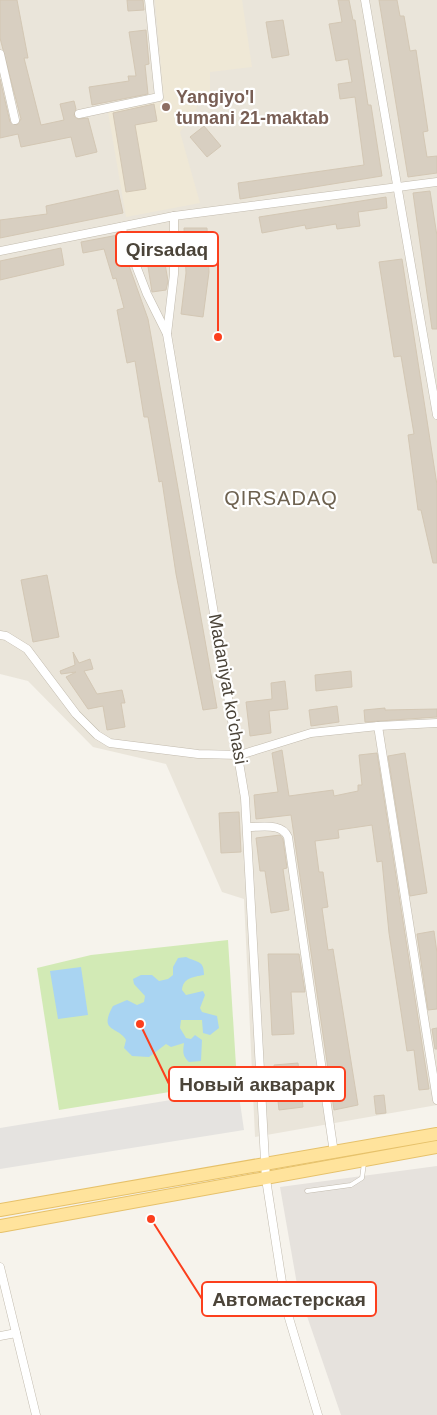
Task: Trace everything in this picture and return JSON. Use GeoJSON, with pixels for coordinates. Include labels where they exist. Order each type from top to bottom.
{"type":"FeatureCollection","features":[{"type":"Feature","properties":{"kind":"main road"},"geometry":{"type":"LineString","coordinates":[[0,1210],[437,1134]]}},
{"type":"Feature","properties":{"kind":"main road"},"geometry":{"type":"LineString","coordinates":[[0,1226],[437,1147]]}},
{"type":"Feature","properties":{"kind":"street"},"geometry":{"type":"LineString","coordinates":[[79,114],[159,97],[149,0]]}},
{"type":"Feature","properties":{"kind":"street"},"geometry":{"type":"LineString","coordinates":[[365,0],[437,415]]}},
{"type":"Feature","properties":{"kind":"street"},"geometry":{"type":"LineString","coordinates":[[0,54],[15,120]]}},
{"type":"Feature","properties":{"kind":"street"},"geometry":{"type":"LineString","coordinates":[[0,251],[174,216],[437,182]]}},
{"type":"Feature","properties":{"kind":"street","name":"Madaniyat ko'chasi"},"geometry":{"type":"LineString","coordinates":[[174,216],[174,274],[167,334],[240,755],[248,827],[264,1165],[286,1308],[318,1415]]}},
{"type":"Feature","properties":{"kind":"street"},"geometry":{"type":"LineString","coordinates":[[121,227],[147,294],[167,334]]}},
{"type":"Feature","properties":{"kind":"street"},"geometry":{"type":"LineString","coordinates":[[0,635],[6,636],[26,649],[76,714],[97,735],[110,742],[198,754],[240,755],[311,734],[378,726],[437,723]]}},
{"type":"Feature","properties":{"kind":"street"},"geometry":{"type":"LineString","coordinates":[[378,726],[437,1100]]}},
{"type":"Feature","properties":{"kind":"street"},"geometry":{"type":"LineString","coordinates":[[248,827],[280,828],[285,831],[288,838],[334,1153]]}},
{"type":"Feature","properties":{"kind":"street"},"geometry":{"type":"LineString","coordinates":[[0,1267],[36,1415]]}},
{"type":"Feature","properties":{"kind":"street"},"geometry":{"type":"LineString","coordinates":[[0,1336],[16,1333]]}},
{"type":"Feature","properties":{"kind":"lane"},"geometry":{"type":"LineString","coordinates":[[307,1192],[352,1185],[362,1178],[364,1160]]}},
{"type":"Feature","properties":{"kind":"shaded area","name":"QIRSADAQ"},"geometry":{"type":"Polygon","coordinates":[[[0,0],[437,0],[437,1105],[255,1137],[244,899],[222,892],[166,764],[93,747],[28,681],[0,674],[0,0]]]}},
{"type":"Feature","properties":{"kind":"shaded area","name":"Yangiyo'l tumani 21-maktab"},"geometry":{"type":"Polygon","coordinates":[[[155,0],[242,0],[252,67],[210,72],[210,93],[201,94],[194,116],[180,132],[200,203],[126,217],[108,112],[164,101],[155,0]]]}},
{"type":"Feature","properties":{"kind":"shaded area"},"geometry":{"type":"Polygon","coordinates":[[[238,1089],[244,1130],[0,1169],[0,1128],[238,1089]]]}},
{"type":"Feature","properties":{"kind":"shaded area"},"geometry":{"type":"Polygon","coordinates":[[[437,1166],[437,1415],[341,1415],[298,1290],[280,1187],[437,1166]]]}},
{"type":"Feature","properties":{"kind":"green space"},"geometry":{"type":"Polygon","coordinates":[[[228,940],[237,1081],[59,1110],[37,968],[91,955],[228,940]]]}},
{"type":"Feature","properties":{"kind":"water"},"geometry":{"type":"Polygon","coordinates":[[[186,957],[201,964],[204,975],[192,977],[186,981],[182,990],[186,995],[203,991],[205,995],[200,1008],[202,1012],[217,1016],[219,1028],[210,1035],[203,1033],[202,1020],[181,1020],[180,1028],[186,1038],[191,1039],[195,1035],[202,1040],[201,1061],[189,1062],[185,1057],[184,1043],[171,1047],[166,1044],[149,1057],[132,1056],[124,1048],[126,1040],[123,1036],[108,1025],[109,1015],[113,1006],[127,1000],[137,1005],[144,1002],[145,996],[134,984],[133,979],[141,975],[152,975],[159,981],[168,979],[173,975],[173,967],[178,958],[186,957]]]}},
{"type":"Feature","properties":{"kind":"water"},"geometry":{"type":"Polygon","coordinates":[[[81,967],[88,1015],[58,1019],[50,971],[81,967]]]}},
{"type":"Feature","properties":{"kind":"building"},"geometry":{"type":"Polygon","coordinates":[[[0,0],[17,0],[28,58],[24,58],[41,125],[64,120],[60,104],[74,101],[76,109],[74,116],[78,119],[88,118],[97,152],[76,157],[71,137],[21,147],[18,134],[0,138],[0,79],[10,122],[17,125],[21,119],[0,38],[0,0]]]}},
{"type":"Feature","properties":{"kind":"building"},"geometry":{"type":"Polygon","coordinates":[[[127,0],[143,0],[144,10],[128,11],[127,0]]]}},
{"type":"Feature","properties":{"kind":"building"},"geometry":{"type":"Polygon","coordinates":[[[338,0],[349,0],[353,20],[355,20],[368,105],[371,105],[382,176],[240,199],[238,183],[364,165],[355,97],[340,99],[338,84],[352,82],[348,59],[336,61],[329,24],[342,22],[338,0]]]}},
{"type":"Feature","properties":{"kind":"building"},"geometry":{"type":"Polygon","coordinates":[[[379,0],[397,0],[400,16],[404,16],[410,51],[416,50],[428,131],[423,132],[427,157],[437,156],[437,173],[408,177],[379,0]]]}},
{"type":"Feature","properties":{"kind":"building"},"geometry":{"type":"Polygon","coordinates":[[[283,20],[289,55],[272,58],[266,22],[283,20]]]}},
{"type":"Feature","properties":{"kind":"building"},"geometry":{"type":"Polygon","coordinates":[[[146,30],[149,64],[145,65],[148,94],[92,105],[89,87],[129,81],[128,76],[136,76],[129,32],[146,30]]]}},
{"type":"Feature","properties":{"kind":"building"},"geometry":{"type":"Polygon","coordinates":[[[154,104],[157,121],[135,125],[146,189],[126,192],[113,113],[154,104]]]}},
{"type":"Feature","properties":{"kind":"building"},"geometry":{"type":"Polygon","coordinates":[[[204,126],[221,146],[207,157],[190,137],[204,126]]]}},
{"type":"Feature","properties":{"kind":"building"},"geometry":{"type":"Polygon","coordinates":[[[118,190],[123,213],[0,238],[0,220],[47,214],[46,206],[118,190]]]}},
{"type":"Feature","properties":{"kind":"building"},"geometry":{"type":"Polygon","coordinates":[[[430,191],[437,236],[437,329],[432,329],[413,193],[430,191]]]}},
{"type":"Feature","properties":{"kind":"building"},"geometry":{"type":"Polygon","coordinates":[[[386,197],[387,208],[358,212],[360,226],[337,229],[336,224],[306,229],[305,225],[262,233],[259,217],[386,197]]]}},
{"type":"Feature","properties":{"kind":"building"},"geometry":{"type":"Polygon","coordinates":[[[184,228],[207,228],[209,272],[203,317],[181,314],[186,273],[184,228]]]}},
{"type":"Feature","properties":{"kind":"building"},"geometry":{"type":"Polygon","coordinates":[[[118,235],[148,319],[217,708],[203,710],[176,574],[162,481],[159,482],[148,417],[144,417],[135,361],[127,363],[117,310],[124,308],[116,278],[113,279],[104,249],[83,253],[81,242],[118,235]]]}},
{"type":"Feature","properties":{"kind":"building"},"geometry":{"type":"Polygon","coordinates":[[[61,248],[64,265],[0,280],[0,261],[61,248]]]}},
{"type":"Feature","properties":{"kind":"building"},"geometry":{"type":"Polygon","coordinates":[[[163,252],[168,281],[166,290],[152,292],[146,254],[163,252]]]}},
{"type":"Feature","properties":{"kind":"building"},"geometry":{"type":"Polygon","coordinates":[[[402,259],[437,485],[437,563],[433,563],[421,510],[418,510],[408,435],[414,434],[401,356],[394,357],[379,262],[402,259]]]}},
{"type":"Feature","properties":{"kind":"building"},"geometry":{"type":"Polygon","coordinates":[[[47,575],[59,637],[33,642],[21,580],[47,575]]]}},
{"type":"Feature","properties":{"kind":"building"},"geometry":{"type":"Polygon","coordinates":[[[73,652],[79,663],[90,659],[93,669],[84,671],[97,694],[122,690],[125,703],[121,703],[125,727],[107,730],[103,706],[88,709],[66,677],[76,672],[61,674],[60,671],[75,665],[73,652]]]}},
{"type":"Feature","properties":{"kind":"building"},"geometry":{"type":"Polygon","coordinates":[[[351,671],[352,687],[316,691],[315,675],[351,671]]]}},
{"type":"Feature","properties":{"kind":"building"},"geometry":{"type":"Polygon","coordinates":[[[285,681],[288,709],[269,711],[271,733],[250,736],[246,702],[272,699],[271,683],[285,681]]]}},
{"type":"Feature","properties":{"kind":"building"},"geometry":{"type":"Polygon","coordinates":[[[337,706],[339,722],[311,726],[309,710],[337,706]]]}},
{"type":"Feature","properties":{"kind":"building"},"geometry":{"type":"Polygon","coordinates":[[[385,708],[385,710],[437,709],[437,717],[365,722],[364,710],[385,708]]]}},
{"type":"Feature","properties":{"kind":"building"},"geometry":{"type":"Polygon","coordinates":[[[282,750],[289,796],[333,790],[334,796],[358,791],[358,785],[362,785],[359,755],[377,753],[429,1089],[419,1090],[414,1050],[407,1051],[389,933],[382,861],[377,862],[372,825],[338,830],[339,838],[315,841],[319,872],[323,872],[328,907],[322,908],[328,950],[333,949],[358,1105],[334,1110],[291,815],[256,819],[254,795],[278,792],[272,753],[282,750]]]}},
{"type":"Feature","properties":{"kind":"building"},"geometry":{"type":"Polygon","coordinates":[[[405,753],[427,893],[410,896],[388,756],[405,753]]]}},
{"type":"Feature","properties":{"kind":"building"},"geometry":{"type":"Polygon","coordinates":[[[239,812],[241,852],[221,853],[219,813],[239,812]]]}},
{"type":"Feature","properties":{"kind":"building"},"geometry":{"type":"Polygon","coordinates":[[[280,835],[283,839],[287,868],[283,869],[289,910],[271,913],[265,871],[260,871],[256,838],[280,835]]]}},
{"type":"Feature","properties":{"kind":"building"},"geometry":{"type":"Polygon","coordinates":[[[434,931],[437,953],[437,1009],[428,1010],[417,934],[434,931]]]}},
{"type":"Feature","properties":{"kind":"building"},"geometry":{"type":"Polygon","coordinates":[[[268,954],[299,954],[305,992],[291,992],[294,1034],[272,1035],[268,954]]]}},
{"type":"Feature","properties":{"kind":"building"},"geometry":{"type":"Polygon","coordinates":[[[437,1028],[437,1049],[435,1049],[432,1029],[437,1028]]]}},
{"type":"Feature","properties":{"kind":"building"},"geometry":{"type":"Polygon","coordinates":[[[298,1063],[303,1107],[279,1110],[274,1065],[298,1063]]]}},
{"type":"Feature","properties":{"kind":"building"},"geometry":{"type":"Polygon","coordinates":[[[384,1095],[386,1113],[376,1114],[374,1096],[384,1095]]]}},
{"type":"Feature","properties":{"kind":"place","name":"Yangiyo'l tumani 21-maktab"},"geometry":{"type":"Point","coordinates":[166,107]}},
{"type":"Feature","properties":{"kind":"place","name":"Qirsadaq"},"geometry":{"type":"Point","coordinates":[218,337]}},
{"type":"Feature","properties":{"kind":"place","name":"Новый акварарк"},"geometry":{"type":"Point","coordinates":[140,1024]}},
{"type":"Feature","properties":{"kind":"place","name":"Автомастерская"},"geometry":{"type":"Point","coordinates":[151,1219]}},
{"type":"Feature","properties":{"kind":"district","name":"QIRSADAQ"},"geometry":{"type":"Point","coordinates":[281,498]}}]}
